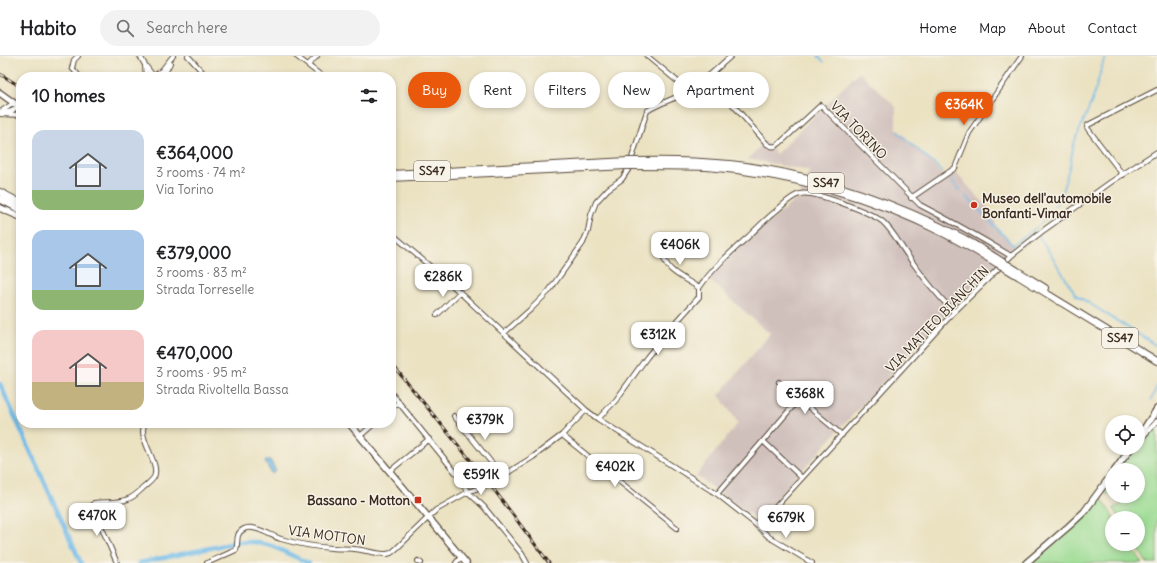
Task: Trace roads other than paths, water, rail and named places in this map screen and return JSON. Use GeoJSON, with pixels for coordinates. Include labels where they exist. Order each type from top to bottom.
{"type":"FeatureCollection","features":[{"type":"Feature","properties":{"kind":"highway","name":"SS47"},"geometry":{"type":"LineString","coordinates":[[396,174],[672,160],[731,164],[778,172],[828,184],[878,200],[932,222],[966,240],[1157,357]]}},
{"type":"Feature","properties":{"kind":"highway","name":"SS47"},"geometry":{"type":"LineString","coordinates":[[396,178],[476,171]]}},
{"type":"Feature","properties":{"kind":"highway"},"geometry":{"type":"LineString","coordinates":[[0,187],[8,196]]}},
{"type":"Feature","properties":{"kind":"highway"},"geometry":{"type":"LineString","coordinates":[[0,192],[16,200]]}},
{"type":"Feature","properties":{"kind":"highway"},"geometry":{"type":"LineString","coordinates":[[0,199],[16,207]]}},
{"type":"Feature","properties":{"kind":"highway"},"geometry":{"type":"LineString","coordinates":[[0,208],[16,215]]}},
{"type":"Feature","properties":{"kind":"highway","name":"SS47"},"geometry":{"type":"LineString","coordinates":[[1007,266],[1157,361]]}},
{"type":"Feature","properties":{"kind":"main road"},"geometry":{"type":"LineString","coordinates":[[0,93],[16,104]]}},
{"type":"Feature","properties":{"kind":"main road"},"geometry":{"type":"LineString","coordinates":[[1145,427],[1157,409]]}},
{"type":"Feature","properties":{"kind":"main road"},"geometry":{"type":"LineString","coordinates":[[353,428],[466,563]]}},
{"type":"Feature","properties":{"kind":"main road"},"geometry":{"type":"LineString","coordinates":[[1026,563],[1084,512],[1105,484]]}},
{"type":"Feature","properties":{"kind":"street"},"geometry":{"type":"LineString","coordinates":[[76,72],[72,68],[74,60],[78,56]]}},
{"type":"Feature","properties":{"kind":"street"},"geometry":{"type":"LineString","coordinates":[[140,56],[150,72]]}},
{"type":"Feature","properties":{"kind":"street"},"geometry":{"type":"LineString","coordinates":[[188,56],[202,72]]}},
{"type":"Feature","properties":{"kind":"street"},"geometry":{"type":"LineString","coordinates":[[296,56],[317,72]]}},
{"type":"Feature","properties":{"kind":"street"},"geometry":{"type":"LineString","coordinates":[[308,65],[317,56]]}},
{"type":"Feature","properties":{"kind":"street"},"geometry":{"type":"LineString","coordinates":[[647,56],[673,78]]}},
{"type":"Feature","properties":{"kind":"street"},"geometry":{"type":"LineString","coordinates":[[713,72],[731,56]]}},
{"type":"Feature","properties":{"kind":"street"},"geometry":{"type":"LineString","coordinates":[[911,198],[955,168],[969,133],[1022,56]]}},
{"type":"Feature","properties":{"kind":"street"},"geometry":{"type":"LineString","coordinates":[[159,72],[173,57]]}},
{"type":"Feature","properties":{"kind":"street"},"geometry":{"type":"LineString","coordinates":[[166,72],[173,57]]}},
{"type":"Feature","properties":{"kind":"street"},"geometry":{"type":"LineString","coordinates":[[145,65],[146,72]]}},
{"type":"Feature","properties":{"kind":"street"},"geometry":{"type":"LineString","coordinates":[[1123,174],[1087,127],[1088,125],[1157,90]]}},
{"type":"Feature","properties":{"kind":"street"},"geometry":{"type":"LineString","coordinates":[[504,333],[549,291],[583,243],[596,202],[608,189],[622,179],[628,170],[648,111],[655,106],[673,98]]}},
{"type":"Feature","properties":{"kind":"street","name":"VIA TORINO"},"geometry":{"type":"LineString","coordinates":[[737,108],[771,146],[775,147],[821,105],[911,198],[920,205],[1012,256]]}},
{"type":"Feature","properties":{"kind":"street"},"geometry":{"type":"LineString","coordinates":[[0,113],[16,106]]}},
{"type":"Feature","properties":{"kind":"street"},"geometry":{"type":"LineString","coordinates":[[0,113],[16,115]]}},
{"type":"Feature","properties":{"kind":"street","name":"VIA MATTEO BIANCHIN"},"geometry":{"type":"LineString","coordinates":[[754,523],[758,523],[763,520],[954,312],[1012,256],[1044,230],[1123,174],[1157,152]]}},
{"type":"Feature","properties":{"kind":"street"},"geometry":{"type":"LineString","coordinates":[[598,419],[616,400],[647,357],[671,328],[699,297],[699,288],[707,276],[724,257],[793,197],[801,193],[828,199],[856,209],[882,222],[892,232],[921,275],[941,300],[954,312]]}},
{"type":"Feature","properties":{"kind":"street"},"geometry":{"type":"LineString","coordinates":[[672,236],[665,243],[664,259],[666,265],[699,288]]}},
{"type":"Feature","properties":{"kind":"street"},"geometry":{"type":"LineString","coordinates":[[396,237],[460,292],[586,410],[717,494],[754,523],[769,538],[812,563]]}},
{"type":"Feature","properties":{"kind":"street"},"geometry":{"type":"LineString","coordinates":[[437,315],[460,292]]}},
{"type":"Feature","properties":{"kind":"street"},"geometry":{"type":"LineString","coordinates":[[780,382],[842,435]]}},
{"type":"Feature","properties":{"kind":"street"},"geometry":{"type":"LineString","coordinates":[[396,399],[456,473],[468,492],[484,507],[522,554],[527,563]]}},
{"type":"Feature","properties":{"kind":"street"},"geometry":{"type":"LineString","coordinates":[[717,494],[764,442],[799,399]]}},
{"type":"Feature","properties":{"kind":"street"},"geometry":{"type":"LineString","coordinates":[[428,518],[436,510],[468,492],[488,484],[533,457],[562,435],[586,410]]}},
{"type":"Feature","properties":{"kind":"street"},"geometry":{"type":"LineString","coordinates":[[454,416],[502,476]]}},
{"type":"Feature","properties":{"kind":"street"},"geometry":{"type":"LineString","coordinates":[[1145,434],[1157,421]]}},
{"type":"Feature","properties":{"kind":"street"},"geometry":{"type":"LineString","coordinates":[[117,563],[92,506],[94,502],[121,501],[128,499],[138,493],[154,477],[155,471],[143,432],[144,428]]}},
{"type":"Feature","properties":{"kind":"street"},"geometry":{"type":"LineString","coordinates":[[360,436],[369,428]]}},
{"type":"Feature","properties":{"kind":"street"},"geometry":{"type":"LineString","coordinates":[[562,435],[677,528]]}},
{"type":"Feature","properties":{"kind":"street"},"geometry":{"type":"LineString","coordinates":[[390,471],[429,439]]}},
{"type":"Feature","properties":{"kind":"street"},"geometry":{"type":"LineString","coordinates":[[764,442],[802,478]]}},
{"type":"Feature","properties":{"kind":"street","name":"VIA MOTTON"},"geometry":{"type":"LineString","coordinates":[[207,563],[237,548],[236,539],[243,529],[249,528],[255,528],[281,539],[318,547],[354,549],[387,554],[397,548],[428,518]]}},
{"type":"Feature","properties":{"kind":"street"},"geometry":{"type":"LineString","coordinates":[[456,563],[461,557]]}},
{"type":"Feature","properties":{"kind":"water"},"geometry":{"type":"Polygon","coordinates":[[[270,460],[276,471],[272,474],[265,462],[270,460]]]}},
{"type":"Feature","properties":{"kind":"waterway"},"geometry":{"type":"LineString","coordinates":[[818,56],[824,62]]}},
{"type":"Feature","properties":{"kind":"waterway"},"geometry":{"type":"LineString","coordinates":[[1055,206],[1061,195],[1070,165],[1074,143],[1092,101],[1105,56]]}},
{"type":"Feature","properties":{"kind":"waterway"},"geometry":{"type":"LineString","coordinates":[[898,132],[943,172]]}},
{"type":"Feature","properties":{"kind":"waterway"},"geometry":{"type":"LineString","coordinates":[[949,178],[961,191]]}},
{"type":"Feature","properties":{"kind":"waterway"},"geometry":{"type":"LineString","coordinates":[[966,196],[1013,245],[1036,228],[1053,212]]}},
{"type":"Feature","properties":{"kind":"waterway"},"geometry":{"type":"LineString","coordinates":[[1039,236],[1076,295],[1157,346]]}},
{"type":"Feature","properties":{"kind":"waterway"},"geometry":{"type":"LineString","coordinates":[[0,384],[16,419]]}},
{"type":"Feature","properties":{"kind":"waterway"},"geometry":{"type":"LineString","coordinates":[[1151,400],[1157,386]]}},
{"type":"Feature","properties":{"kind":"waterway"},"geometry":{"type":"LineString","coordinates":[[20,428],[81,563]]}},
{"type":"Feature","properties":{"kind":"waterway"},"geometry":{"type":"LineString","coordinates":[[139,563],[239,542],[254,542],[272,546],[308,563]]}},
{"type":"Feature","properties":{"kind":"railway"},"geometry":{"type":"LineString","coordinates":[[0,74],[16,84]]}},
{"type":"Feature","properties":{"kind":"railway"},"geometry":{"type":"LineString","coordinates":[[396,369],[489,483],[549,563]]}},
{"type":"Feature","properties":{"kind":"place","name":"Museo dell'automobile Bonfanti-Vimar"},"geometry":{"type":"Point","coordinates":[974,205]}},
{"type":"Feature","properties":{"kind":"place","name":"Bassano - Motton"},"geometry":{"type":"Point","coordinates":[418,500]}}]}
